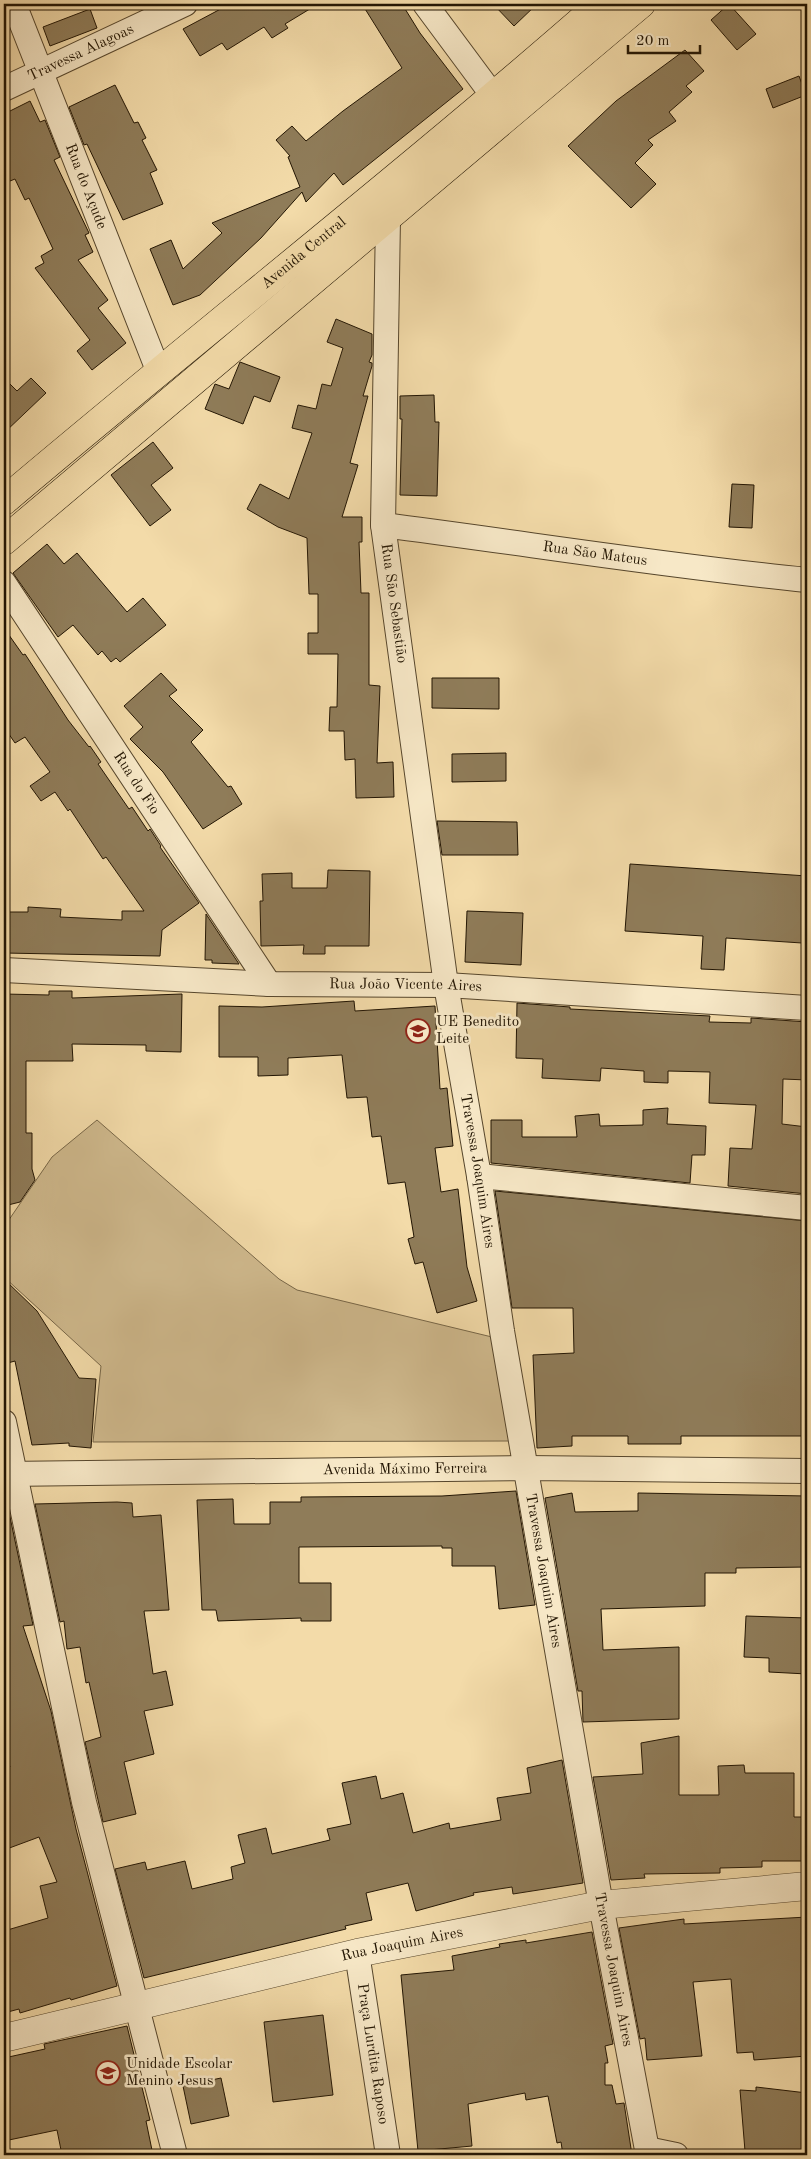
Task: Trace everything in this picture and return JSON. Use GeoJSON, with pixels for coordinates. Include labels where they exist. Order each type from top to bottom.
{"type":"FeatureCollection","features":[{"type":"Feature","properties":{"kind":"main road","name":"Avenida Central"},"geometry":{"type":"LineString","coordinates":[[4,501],[158,370],[494,97],[600,4]]}},
{"type":"Feature","properties":{"kind":"main road"},"geometry":{"type":"LineString","coordinates":[[4,541],[641,4]]}},
{"type":"Feature","properties":{"kind":"street","name":"Rua do Açude"},"geometry":{"type":"LineString","coordinates":[[14,4],[39,72],[158,370]]}},
{"type":"Feature","properties":{"kind":"street","name":"Travessa Alagoas"},"geometry":{"type":"LineString","coordinates":[[4,89],[184,4]]}},
{"type":"Feature","properties":{"kind":"street"},"geometry":{"type":"LineString","coordinates":[[425,4],[494,97]]}},
{"type":"Feature","properties":{"kind":"street","name":"Rua São Sebastião"},"geometry":{"type":"LineString","coordinates":[[388,218],[383,525],[446,985]]}},
{"type":"Feature","properties":{"kind":"street","name":"Rua São Mateus"},"geometry":{"type":"LineString","coordinates":[[383,525],[551,546],[646,562],[807,580]]}},
{"type":"Feature","properties":{"kind":"street","name":"Rua do Fio"},"geometry":{"type":"LineString","coordinates":[[4,583],[269,984]]}},
{"type":"Feature","properties":{"kind":"street","name":"Rua João Vicente Aires"},"geometry":{"type":"LineString","coordinates":[[4,970],[269,984],[446,985],[807,1008]]}},
{"type":"Feature","properties":{"kind":"street","name":"Travessa Joaquim Aires"},"geometry":{"type":"LineString","coordinates":[[446,985],[479,1176],[502,1331],[601,1905],[647,2152]]}},
{"type":"Feature","properties":{"kind":"street"},"geometry":{"type":"LineString","coordinates":[[479,1176],[807,1208]]}},
{"type":"Feature","properties":{"kind":"street"},"geometry":{"type":"LineString","coordinates":[[4,1422],[10,1474],[84,1802],[175,2155]]}},
{"type":"Feature","properties":{"kind":"street","name":"Avenida Máximo Ferreira"},"geometry":{"type":"LineString","coordinates":[[10,1474],[526,1468],[807,1471]]}},
{"type":"Feature","properties":{"kind":"street","name":"Rua Joaquim Aires"},"geometry":{"type":"LineString","coordinates":[[4,2038],[357,1953],[601,1905],[807,1886]]}},
{"type":"Feature","properties":{"kind":"street","name":"Praça Lurdita Raposo"},"geometry":{"type":"LineString","coordinates":[[357,1953],[388,2155]]}},
{"type":"Feature","properties":{"kind":"street"},"geometry":{"type":"LineString","coordinates":[[647,2152],[676,2155]]}},
{"type":"Feature","properties":{"kind":"shaded area"},"geometry":{"type":"Polygon","coordinates":[[[97,1120],[279,1279],[297,1290],[492,1337],[509,1441],[93,1442],[101,1366],[4,1277],[4,1227],[52,1157],[97,1120]]]}},
{"type":"Feature","properties":{"kind":"building"},"geometry":{"type":"Polygon","coordinates":[[[230,4],[318,4],[285,24],[288,28],[272,38],[264,27],[227,50],[222,43],[200,56],[183,29],[230,4]]]}},
{"type":"Feature","properties":{"kind":"building"},"geometry":{"type":"Polygon","coordinates":[[[362,4],[402,4],[420,33],[463,89],[343,185],[334,173],[306,202],[302,192],[261,238],[200,295],[173,305],[150,249],[171,240],[183,269],[222,233],[212,223],[300,187],[288,157],[290,156],[276,140],[292,126],[306,141],[402,68],[362,4]]]}},
{"type":"Feature","properties":{"kind":"building"},"geometry":{"type":"Polygon","coordinates":[[[493,4],[537,4],[514,26],[493,4]]]}},
{"type":"Feature","properties":{"kind":"building"},"geometry":{"type":"Polygon","coordinates":[[[729,4],[756,34],[737,50],[711,20],[729,4]]]}},
{"type":"Feature","properties":{"kind":"building"},"geometry":{"type":"Polygon","coordinates":[[[90,9],[97,28],[50,46],[43,27],[90,9]]]}},
{"type":"Feature","properties":{"kind":"building"},"geometry":{"type":"Polygon","coordinates":[[[685,50],[704,71],[686,86],[692,92],[669,112],[676,121],[648,140],[653,145],[635,163],[656,184],[631,208],[568,146],[616,101],[685,50]]]}},
{"type":"Feature","properties":{"kind":"building"},"geometry":{"type":"Polygon","coordinates":[[[799,76],[806,95],[773,108],[766,89],[799,76]]]}},
{"type":"Feature","properties":{"kind":"building"},"geometry":{"type":"Polygon","coordinates":[[[115,85],[134,123],[138,122],[146,138],[142,140],[157,170],[150,173],[163,204],[123,220],[87,144],[84,145],[69,107],[115,85]]]}},
{"type":"Feature","properties":{"kind":"building"},"geometry":{"type":"Polygon","coordinates":[[[30,101],[40,122],[45,120],[60,157],[54,160],[89,233],[85,235],[93,252],[78,260],[108,300],[98,308],[126,343],[92,370],[77,351],[90,340],[35,268],[44,263],[41,256],[53,249],[29,198],[25,200],[15,179],[10,181],[4,169],[4,114],[30,101]]]}},
{"type":"Feature","properties":{"kind":"building"},"geometry":{"type":"Polygon","coordinates":[[[336,319],[372,334],[372,355],[369,362],[372,363],[372,366],[363,396],[368,396],[350,463],[358,465],[342,517],[362,517],[362,542],[359,542],[361,593],[369,593],[369,685],[380,686],[377,763],[393,762],[394,797],[356,798],[355,759],[345,760],[344,731],[329,731],[330,707],[337,707],[338,654],[308,654],[308,633],[318,633],[318,594],[309,594],[307,538],[278,527],[247,509],[260,484],[289,499],[312,433],[292,428],[298,405],[316,409],[322,384],[331,386],[343,348],[327,342],[336,319]]]}},
{"type":"Feature","properties":{"kind":"building"},"geometry":{"type":"Polygon","coordinates":[[[240,362],[280,377],[270,402],[254,396],[243,424],[205,409],[215,384],[229,389],[240,362]]]}},
{"type":"Feature","properties":{"kind":"building"},"geometry":{"type":"Polygon","coordinates":[[[4,378],[17,391],[31,378],[46,393],[4,433],[4,378]]]}},
{"type":"Feature","properties":{"kind":"building"},"geometry":{"type":"Polygon","coordinates":[[[434,395],[435,422],[439,422],[437,496],[400,495],[402,419],[400,419],[400,396],[434,395]]]}},
{"type":"Feature","properties":{"kind":"building"},"geometry":{"type":"Polygon","coordinates":[[[153,442],[173,468],[151,485],[171,510],[150,526],[111,475],[153,442]]]}},
{"type":"Feature","properties":{"kind":"building"},"geometry":{"type":"Polygon","coordinates":[[[732,484],[754,485],[752,528],[729,527],[732,484]]]}},
{"type":"Feature","properties":{"kind":"building"},"geometry":{"type":"Polygon","coordinates":[[[47,544],[64,564],[77,553],[127,612],[143,598],[166,625],[120,662],[116,658],[111,662],[102,651],[98,655],[73,625],[58,637],[13,573],[47,544]]]}},
{"type":"Feature","properties":{"kind":"building"},"geometry":{"type":"Polygon","coordinates":[[[4,628],[23,655],[25,654],[68,720],[90,746],[101,762],[98,764],[129,809],[132,807],[148,831],[150,829],[160,847],[199,903],[162,930],[160,956],[4,953],[4,912],[28,912],[28,907],[61,909],[60,917],[122,920],[122,911],[144,911],[106,857],[103,859],[70,809],[68,811],[55,792],[41,801],[30,786],[50,772],[25,737],[15,743],[4,727],[4,628]]]}},
{"type":"Feature","properties":{"kind":"building"},"geometry":{"type":"Polygon","coordinates":[[[161,673],[177,690],[169,696],[203,730],[191,742],[228,787],[231,786],[242,804],[203,829],[163,772],[130,739],[143,727],[124,706],[161,673]]]}},
{"type":"Feature","properties":{"kind":"building"},"geometry":{"type":"Polygon","coordinates":[[[432,678],[499,678],[499,709],[432,708],[432,678]]]}},
{"type":"Feature","properties":{"kind":"building"},"geometry":{"type":"Polygon","coordinates":[[[506,753],[506,781],[452,782],[452,754],[506,753]]]}},
{"type":"Feature","properties":{"kind":"building"},"geometry":{"type":"Polygon","coordinates":[[[437,821],[517,822],[518,855],[442,855],[437,821]]]}},
{"type":"Feature","properties":{"kind":"building"},"geometry":{"type":"Polygon","coordinates":[[[630,864],[807,876],[802,943],[726,938],[724,970],[701,969],[703,936],[625,931],[630,864]]]}},
{"type":"Feature","properties":{"kind":"building"},"geometry":{"type":"Polygon","coordinates":[[[328,870],[370,871],[369,946],[325,946],[325,954],[303,954],[304,945],[261,946],[260,901],[263,901],[262,874],[292,873],[292,888],[327,888],[328,870]]]}},
{"type":"Feature","properties":{"kind":"building"},"geometry":{"type":"Polygon","coordinates":[[[467,911],[523,913],[521,965],[465,962],[467,911]]]}},
{"type":"Feature","properties":{"kind":"building"},"geometry":{"type":"Polygon","coordinates":[[[206,914],[239,964],[212,963],[212,960],[205,960],[206,914]]]}},
{"type":"Feature","properties":{"kind":"building"},"geometry":{"type":"Polygon","coordinates":[[[49,991],[72,991],[72,998],[182,994],[181,1052],[146,1051],[146,1045],[72,1044],[73,1061],[26,1061],[26,1133],[32,1133],[32,1169],[35,1180],[20,1202],[4,1206],[4,994],[49,995],[49,991]]]}},
{"type":"Feature","properties":{"kind":"building"},"geometry":{"type":"Polygon","coordinates":[[[354,1001],[355,1011],[435,1006],[440,1089],[447,1088],[453,1146],[435,1148],[441,1192],[458,1189],[467,1267],[477,1301],[437,1313],[423,1262],[415,1264],[408,1239],[414,1237],[405,1182],[388,1184],[381,1136],[372,1137],[367,1097],[347,1098],[342,1055],[288,1058],[288,1075],[258,1076],[258,1057],[219,1057],[219,1006],[262,1007],[354,1001]]]}},
{"type":"Feature","properties":{"kind":"building"},"geometry":{"type":"Polygon","coordinates":[[[517,1003],[570,1007],[570,1009],[710,1016],[709,1022],[751,1023],[751,1018],[807,1022],[807,1080],[783,1079],[782,1124],[807,1127],[807,1194],[728,1186],[730,1148],[752,1149],[756,1105],[709,1103],[710,1072],[668,1071],[668,1083],[644,1082],[644,1071],[601,1068],[600,1081],[542,1078],[543,1059],[516,1058],[517,1003]]]}},
{"type":"Feature","properties":{"kind":"building"},"geometry":{"type":"Polygon","coordinates":[[[668,1108],[667,1124],[706,1126],[705,1155],[692,1155],[690,1183],[491,1163],[491,1120],[522,1120],[522,1137],[577,1137],[575,1116],[599,1114],[600,1126],[643,1125],[643,1110],[668,1108]]]}},
{"type":"Feature","properties":{"kind":"building"},"geometry":{"type":"Polygon","coordinates":[[[495,1191],[807,1221],[807,1436],[681,1436],[681,1444],[628,1444],[628,1436],[572,1436],[572,1446],[537,1448],[533,1355],[574,1353],[573,1308],[512,1308],[495,1191]]]}},
{"type":"Feature","properties":{"kind":"building"},"geometry":{"type":"Polygon","coordinates":[[[4,1279],[37,1311],[79,1378],[96,1379],[91,1448],[69,1446],[69,1443],[32,1445],[15,1361],[4,1364],[4,1279]]]}},
{"type":"Feature","properties":{"kind":"building"},"geometry":{"type":"Polygon","coordinates":[[[516,1491],[535,1605],[499,1609],[495,1566],[452,1566],[452,1548],[442,1548],[442,1546],[299,1547],[299,1583],[331,1583],[331,1621],[301,1621],[301,1618],[218,1621],[216,1610],[202,1610],[197,1500],[233,1499],[234,1524],[270,1524],[270,1502],[301,1502],[301,1497],[442,1496],[516,1491]]]}},
{"type":"Feature","properties":{"kind":"building"},"geometry":{"type":"Polygon","coordinates":[[[572,1493],[575,1512],[638,1511],[638,1493],[807,1496],[807,1567],[736,1568],[736,1573],[705,1573],[705,1606],[601,1609],[603,1650],[679,1647],[679,1719],[583,1722],[582,1691],[578,1691],[545,1498],[572,1493]]]}},
{"type":"Feature","properties":{"kind":"building"},"geometry":{"type":"Polygon","coordinates":[[[4,1503],[7,1503],[33,1625],[23,1626],[51,1711],[76,1829],[117,1986],[20,2013],[19,2009],[4,2013],[4,1931],[48,1918],[40,1886],[57,1882],[39,1837],[4,1850],[4,1770],[10,1767],[4,1748],[4,1503]]]}},
{"type":"Feature","properties":{"kind":"building"},"geometry":{"type":"Polygon","coordinates":[[[132,1503],[133,1517],[161,1515],[169,1610],[144,1611],[153,1674],[166,1671],[173,1705],[144,1711],[154,1754],[124,1762],[136,1814],[103,1822],[85,1742],[101,1737],[89,1682],[86,1683],[80,1647],[67,1649],[64,1621],[60,1622],[35,1504],[132,1503]]]}},
{"type":"Feature","properties":{"kind":"building"},"geometry":{"type":"Polygon","coordinates":[[[746,1616],[807,1618],[807,1674],[769,1672],[769,1658],[744,1657],[746,1616]]]}},
{"type":"Feature","properties":{"kind":"building"},"geometry":{"type":"Polygon","coordinates":[[[679,1736],[679,1795],[719,1795],[718,1766],[744,1765],[745,1773],[794,1773],[794,1817],[807,1817],[807,1861],[762,1861],[762,1867],[720,1868],[720,1873],[644,1874],[645,1878],[611,1880],[593,1777],[643,1774],[641,1743],[679,1736]]]}},
{"type":"Feature","properties":{"kind":"building"},"geometry":{"type":"Polygon","coordinates":[[[562,1760],[583,1883],[513,1894],[512,1887],[473,1893],[474,1895],[416,1911],[408,1883],[366,1893],[372,1920],[345,1926],[346,1929],[144,1978],[115,1869],[145,1862],[147,1870],[185,1861],[192,1889],[233,1879],[231,1867],[245,1863],[238,1835],[266,1828],[272,1854],[330,1840],[327,1829],[351,1824],[342,1783],[376,1776],[381,1799],[403,1793],[413,1833],[449,1823],[450,1829],[501,1820],[497,1798],[531,1793],[527,1768],[562,1760]]]}},
{"type":"Feature","properties":{"kind":"building"},"geometry":{"type":"Polygon","coordinates":[[[807,1917],[807,2056],[754,2060],[753,2052],[737,2053],[731,1979],[693,1982],[702,2056],[647,2060],[645,2038],[640,2039],[619,1928],[684,1919],[684,1924],[807,1917]]]}},
{"type":"Feature","properties":{"kind":"building"},"geometry":{"type":"Polygon","coordinates":[[[592,1932],[613,2044],[605,2046],[608,2063],[605,2063],[605,2085],[612,2085],[616,2104],[624,2103],[632,2155],[563,2155],[561,2142],[557,2143],[548,2096],[526,2100],[525,2093],[468,2104],[472,2146],[418,2151],[401,1975],[454,1970],[452,1956],[500,1947],[499,1944],[526,1940],[526,1943],[592,1932]]]}},
{"type":"Feature","properties":{"kind":"building"},"geometry":{"type":"Polygon","coordinates":[[[323,2015],[333,2095],[273,2102],[264,2022],[323,2015]]]}},
{"type":"Feature","properties":{"kind":"building"},"geometry":{"type":"Polygon","coordinates":[[[127,2026],[150,2120],[146,2121],[153,2155],[62,2155],[57,2130],[4,2141],[4,2058],[45,2049],[44,2044],[127,2026]]]}},
{"type":"Feature","properties":{"kind":"building"},"geometry":{"type":"Polygon","coordinates":[[[221,2078],[229,2116],[191,2124],[183,2086],[221,2078]]]}},
{"type":"Feature","properties":{"kind":"building"},"geometry":{"type":"Polygon","coordinates":[[[756,2087],[807,2093],[807,2155],[759,2155],[745,2151],[740,2090],[756,2091],[756,2087]]]}},
{"type":"Feature","properties":{"kind":"place","name":"UE Benedito Leite"},"geometry":{"type":"Point","coordinates":[418,1031]}},
{"type":"Feature","properties":{"kind":"place","name":"Unidade Escolar Menino Jesus"},"geometry":{"type":"Point","coordinates":[108,2073]}}]}
